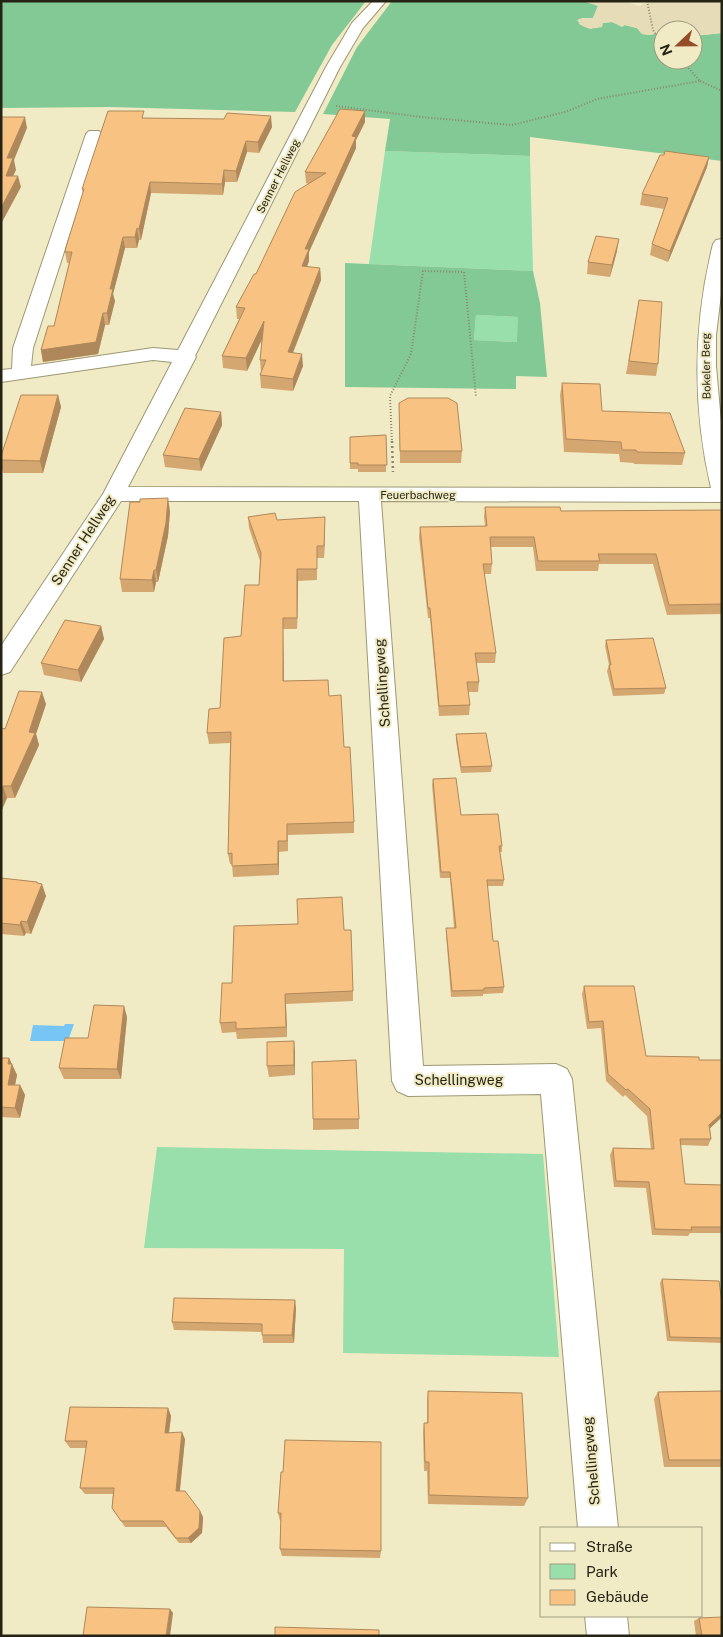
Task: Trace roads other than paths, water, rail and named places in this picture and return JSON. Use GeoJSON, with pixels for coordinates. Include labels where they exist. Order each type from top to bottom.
{"type":"FeatureCollection","features":[{"type":"Feature","properties":{"kind":"street","name":"Senner Hellweg"},"geometry":{"type":"LineString","coordinates":[[1,666],[114,494],[186,357],[333,67],[356,26],[380,1]]}},
{"type":"Feature","properties":{"kind":"street"},"geometry":{"type":"LineString","coordinates":[[21,373],[23,348],[94,134]]}},
{"type":"Feature","properties":{"kind":"street","name":"Bokeler Berg"},"geometry":{"type":"LineString","coordinates":[[722,244],[710,295],[705,332],[706,401],[712,445],[722,488]]}},
{"type":"Feature","properties":{"kind":"street"},"geometry":{"type":"LineString","coordinates":[[1,376],[153,354],[186,357]]}},
{"type":"Feature","properties":{"kind":"street","name":"Feuerbachweg"},"geometry":{"type":"LineString","coordinates":[[114,494],[722,495]]}},
{"type":"Feature","properties":{"kind":"street","name":"Schellingweg"},"geometry":{"type":"LineString","coordinates":[[382,495],[408,1082],[556,1079],[598,1527]]}},
{"type":"Feature","properties":{"kind":"street"},"geometry":{"type":"LineString","coordinates":[[722,504],[722,516]]}},
{"type":"Feature","properties":{"kind":"street"},"geometry":{"type":"LineString","coordinates":[[606,1617],[608,1636]]}},
{"type":"Feature","properties":{"kind":"water"},"geometry":{"type":"Polygon","coordinates":[[[65,1024],[74,1024],[68,1041],[30,1041],[33,1025],[64,1026],[65,1024]]]}}]}
